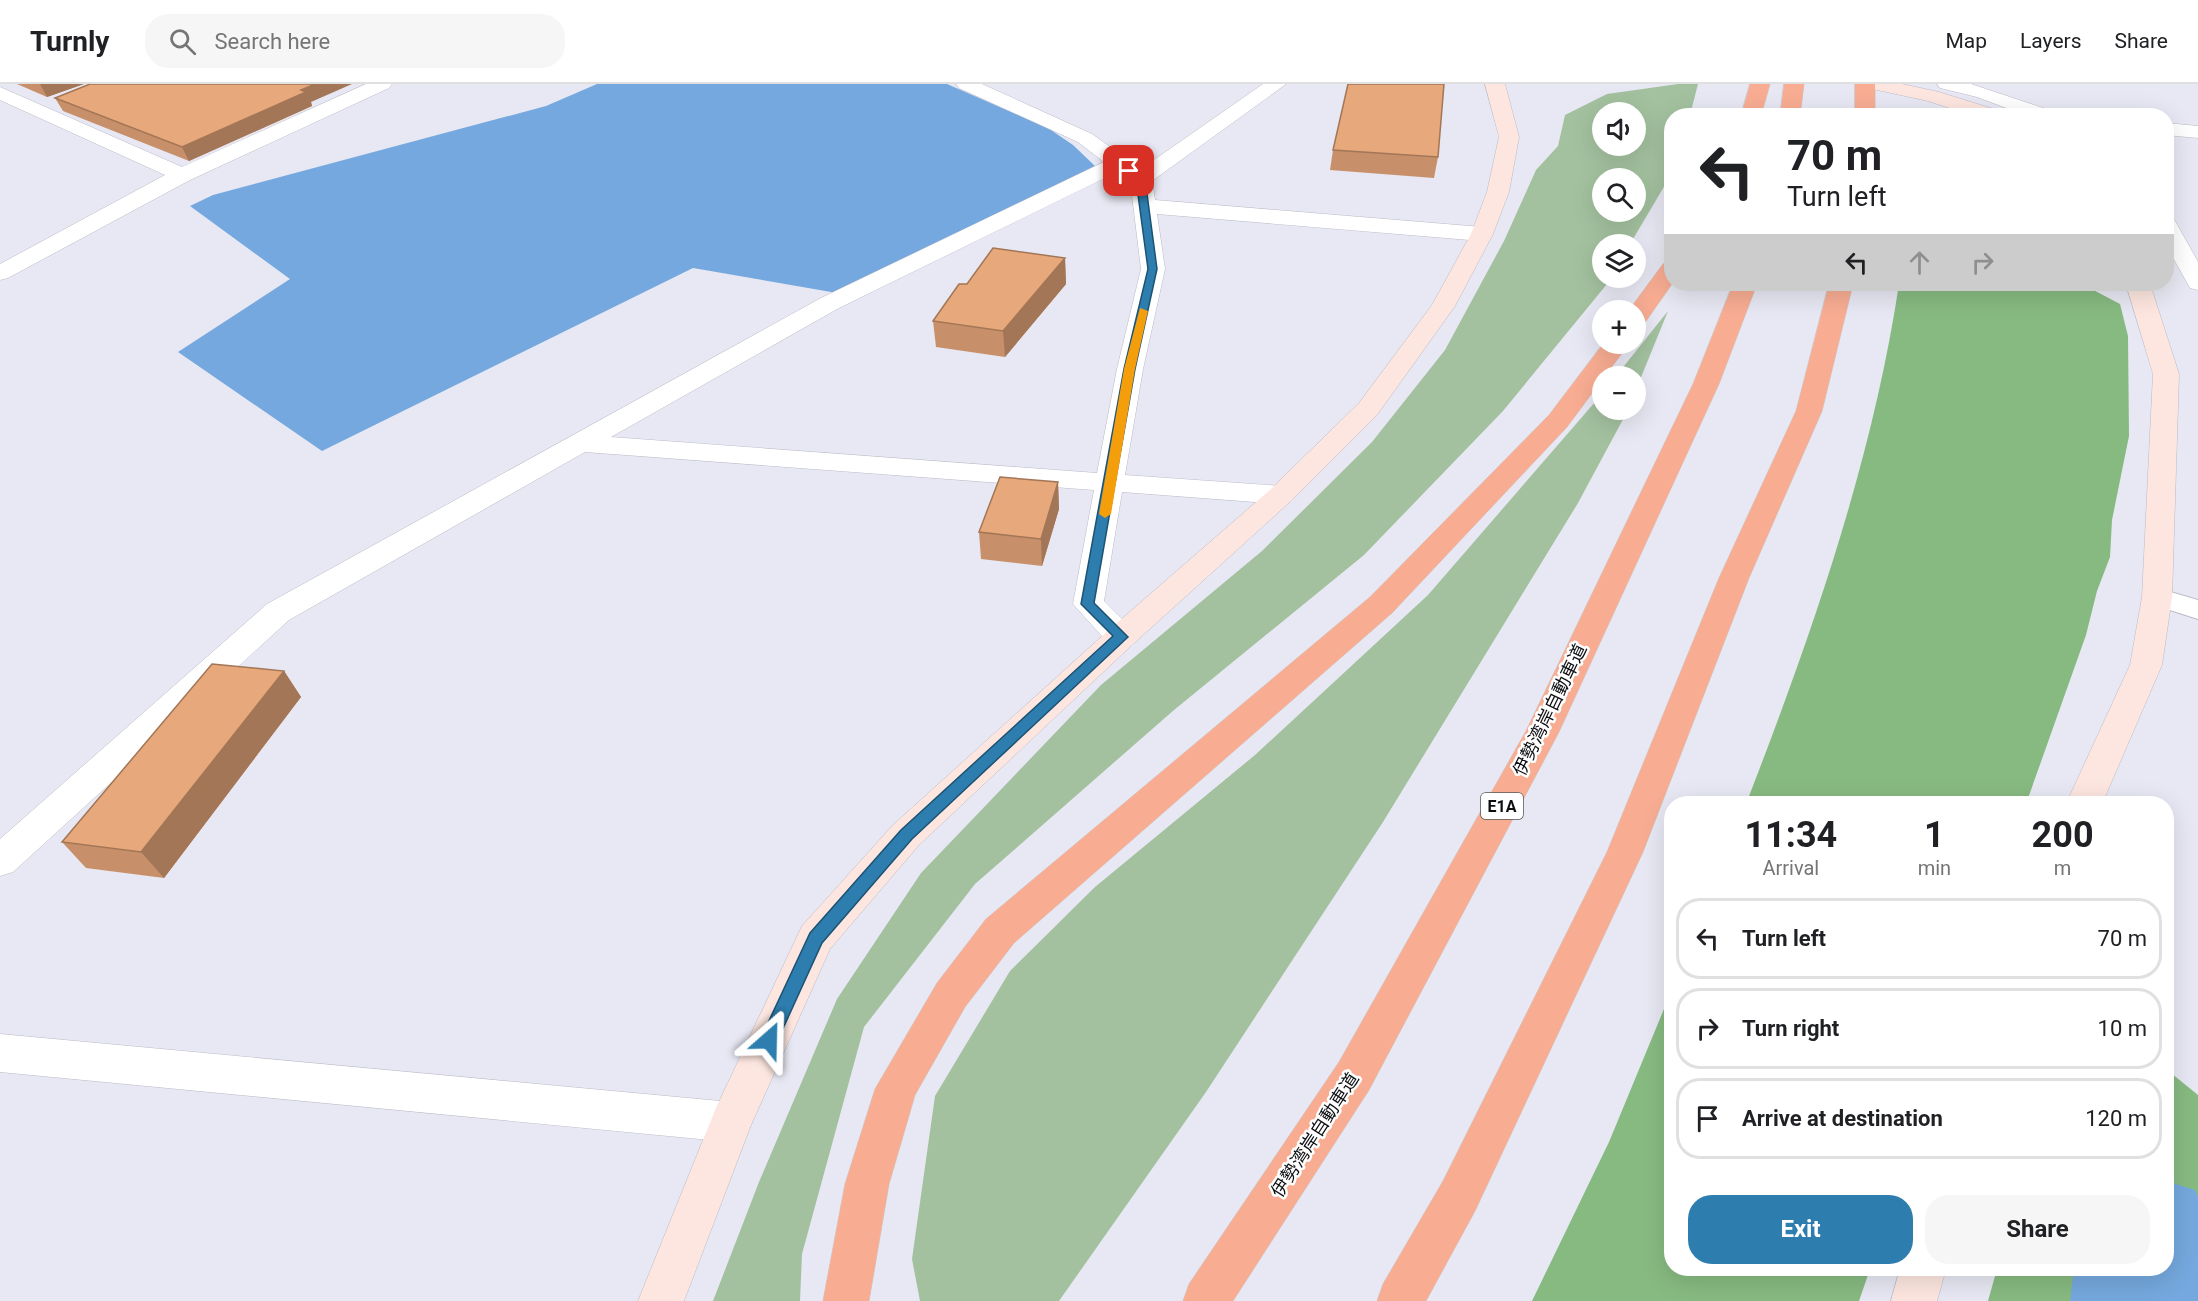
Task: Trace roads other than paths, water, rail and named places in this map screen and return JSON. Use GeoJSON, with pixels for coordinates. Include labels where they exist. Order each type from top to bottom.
{"type":"FeatureCollection","features":[{"type":"Feature","properties":{"kind":"highway"},"geometry":{"type":"LineString","coordinates":[[1753,108],[1760,84]]}},
{"type":"Feature","properties":{"kind":"highway"},"geometry":{"type":"LineString","coordinates":[[1791,108],[1794,84]]}},
{"type":"Feature","properties":{"kind":"highway"},"geometry":{"type":"LineString","coordinates":[[1865,84],[1865,108]]}},
{"type":"Feature","properties":{"kind":"highway"},"geometry":{"type":"LineString","coordinates":[[1646,304],[1664,279]]}},
{"type":"Feature","properties":{"kind":"highway","name":"伊勢湾岸自動車道"},"geometry":{"type":"LineString","coordinates":[[1206,1301],[1354,1076],[1542,732],[1706,384],[1742,291]]}},
{"type":"Feature","properties":{"kind":"highway"},"geometry":{"type":"LineString","coordinates":[[1400,1301],[1459,1196],[1625,852],[1734,578],[1809,411],[1839,291]]}},
{"type":"Feature","properties":{"kind":"highway"},"geometry":{"type":"LineString","coordinates":[[846,1301],[867,1184],[896,1089],[951,995],[1000,931],[1381,605],[1558,421],[1608,354]]}},
{"type":"Feature","properties":{"kind":"street"},"geometry":{"type":"LineString","coordinates":[[0,273],[182,175],[382,84]]}},
{"type":"Feature","properties":{"kind":"street"},"geometry":{"type":"LineString","coordinates":[[966,84],[1085,138],[1141,179]]}},
{"type":"Feature","properties":{"kind":"street"},"geometry":{"type":"LineString","coordinates":[[1141,179],[1276,84]]}},
{"type":"Feature","properties":{"kind":"street"},"geometry":{"type":"LineString","coordinates":[[662,1301],[731,1122],[816,938],[906,835],[1121,637],[1281,495],[1368,409],[1443,306],[1482,234],[1498,192],[1509,137],[1496,84]]}},
{"type":"Feature","properties":{"kind":"street"},"geometry":{"type":"LineString","coordinates":[[1875,84],[1932,96],[1970,108]]}},
{"type":"Feature","properties":{"kind":"street"},"geometry":{"type":"LineString","coordinates":[[1947,84],[1984,93],[2026,108]]}},
{"type":"Feature","properties":{"kind":"street"},"geometry":{"type":"LineString","coordinates":[[0,93],[182,175]]}},
{"type":"Feature","properties":{"kind":"street"},"geometry":{"type":"LineString","coordinates":[[36,111],[67,99]]}},
{"type":"Feature","properties":{"kind":"street"},"geometry":{"type":"LineString","coordinates":[[2174,130],[2198,132]]}},
{"type":"Feature","properties":{"kind":"street"},"geometry":{"type":"LineString","coordinates":[[0,861],[278,612],[831,303],[1118,163]]}},
{"type":"Feature","properties":{"kind":"street"},"geometry":{"type":"LineString","coordinates":[[1121,637],[1088,604],[1130,369],[1152,269],[1141,179]]}},
{"type":"Feature","properties":{"kind":"street"},"geometry":{"type":"LineString","coordinates":[[1143,206],[1482,234]]}},
{"type":"Feature","properties":{"kind":"street"},"geometry":{"type":"LineString","coordinates":[[2174,239],[2198,283]]}},
{"type":"Feature","properties":{"kind":"street"},"geometry":{"type":"LineString","coordinates":[[2088,796],[2146,665],[2157,597],[2166,374],[2140,291]]}},
{"type":"Feature","properties":{"kind":"street"},"geometry":{"type":"LineString","coordinates":[[577,443],[1281,495]]}},
{"type":"Feature","properties":{"kind":"street"},"geometry":{"type":"LineString","coordinates":[[0,1053],[731,1122]]}},
{"type":"Feature","properties":{"kind":"street"},"geometry":{"type":"LineString","coordinates":[[1914,1301],[1921,1276]]}},
{"type":"Feature","properties":{"kind":"lane"},"geometry":{"type":"LineString","coordinates":[[2157,597],[2198,610]]}},
{"type":"Feature","properties":{"kind":"water"},"geometry":{"type":"Polygon","coordinates":[[[597,84],[947,84],[1048,128],[1073,145],[1095,166],[837,293],[693,268],[322,451],[178,352],[290,279],[190,206],[213,195],[546,106],[597,84]]]}},
{"type":"Feature","properties":{"kind":"water"},"geometry":{"type":"Polygon","coordinates":[[[2174,1183],[2195,1190],[2198,1197],[2198,1301],[2070,1301],[2073,1276],[2174,1276],[2174,1183]]]}}]}
